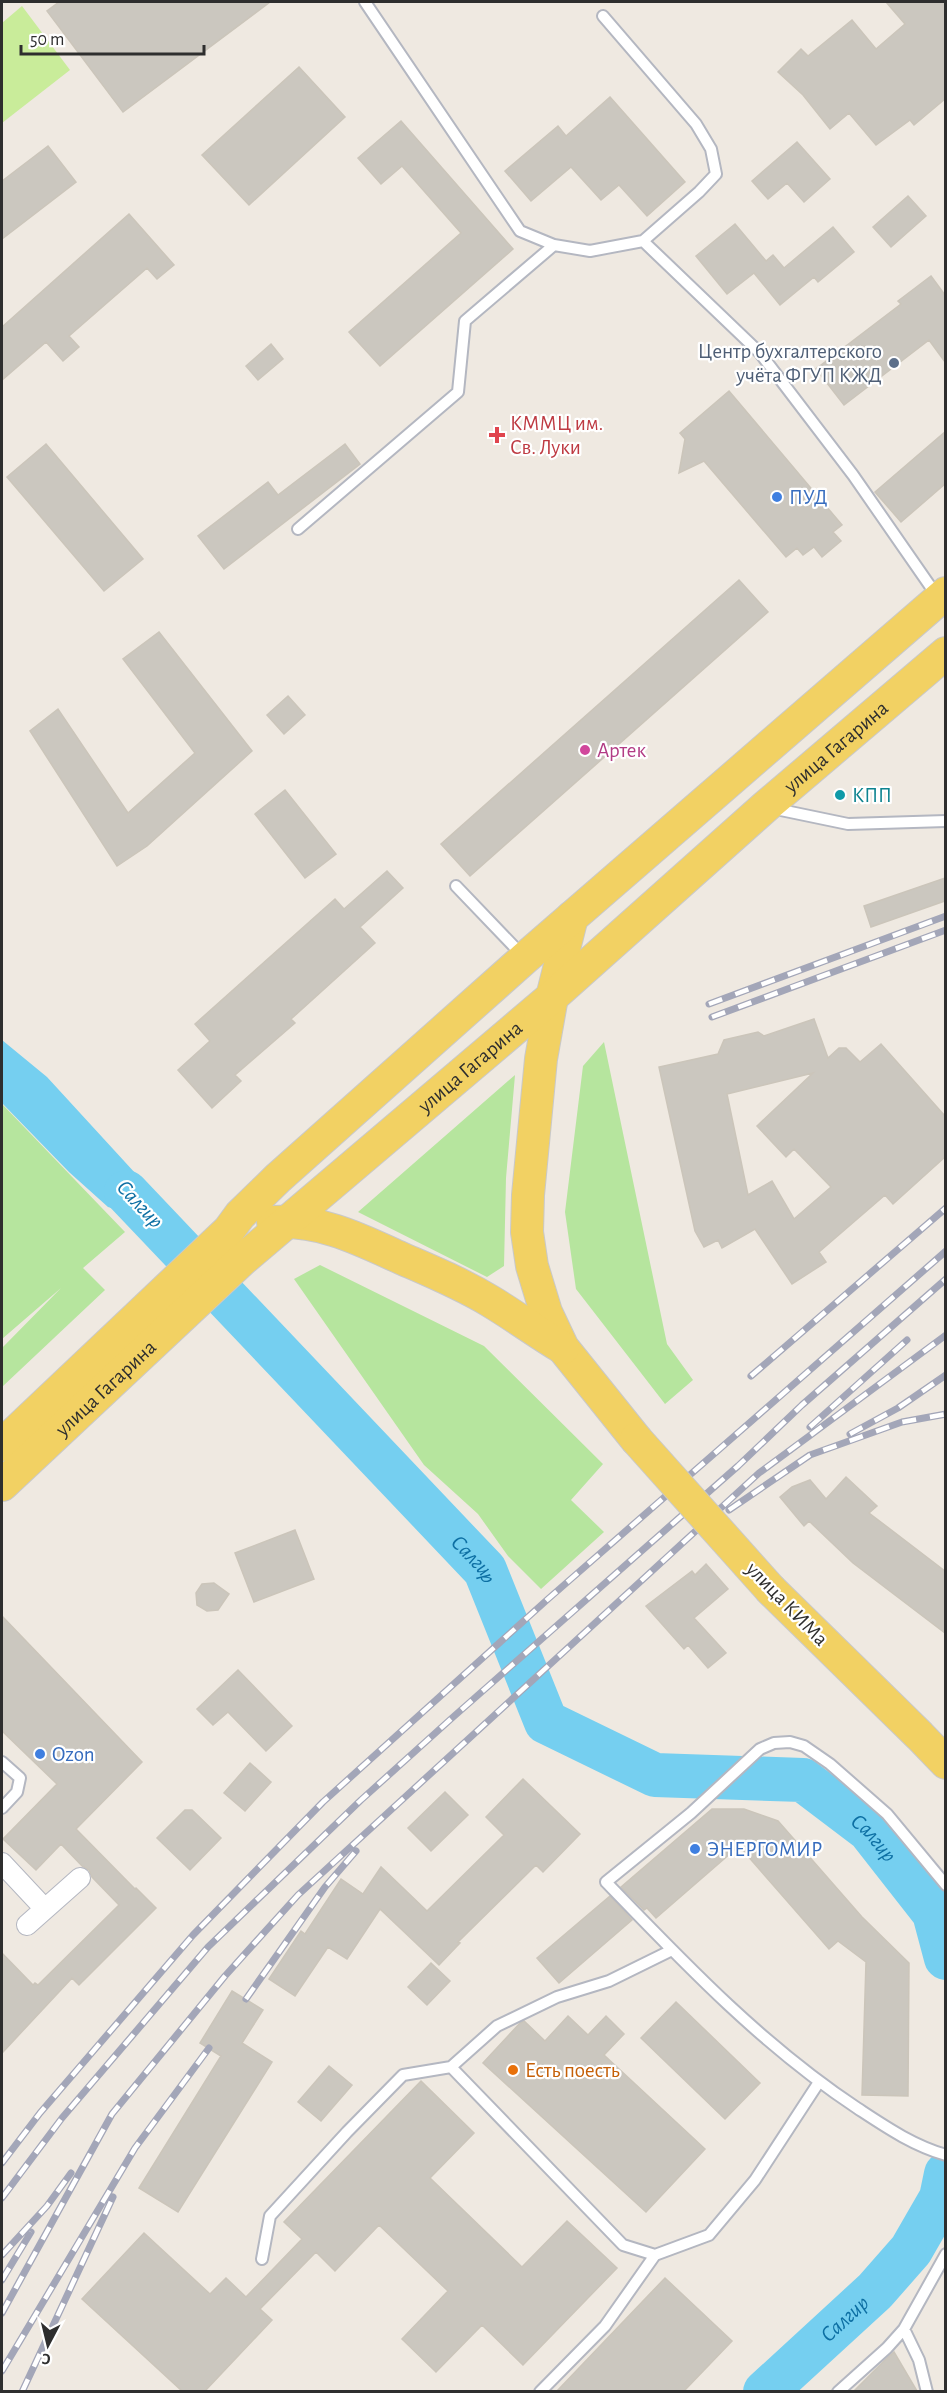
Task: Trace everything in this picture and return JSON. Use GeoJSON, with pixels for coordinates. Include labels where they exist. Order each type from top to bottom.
{"type":"FeatureCollection","features":[{"type":"Feature","properties":{"kind":"main road","name":"улица Гагарина"},"geometry":{"type":"LineString","coordinates":[[2,1444],[229,1230],[240,1215],[278,1178],[525,958],[942,596]]}},
{"type":"Feature","properties":{"kind":"main road","name":"улица Гагарина"},"geometry":{"type":"LineString","coordinates":[[2,1485],[250,1253],[552,997],[765,807],[945,653]]}},
{"type":"Feature","properties":{"kind":"main road"},"geometry":{"type":"LineString","coordinates":[[563,1348],[546,1312],[532,1266],[527,1232],[528,1195],[541,1059],[552,997],[572,917]]}},
{"type":"Feature","properties":{"kind":"main road"},"geometry":{"type":"LineString","coordinates":[[229,1230],[258,1223],[287,1222],[339,1230],[433,1272],[491,1302],[563,1348]]}},
{"type":"Feature","properties":{"kind":"main road","name":"улица КИМа"},"geometry":{"type":"LineString","coordinates":[[563,1348],[636,1439],[771,1590],[945,1763]]}},
{"type":"Feature","properties":{"kind":"street"},"geometry":{"type":"LineString","coordinates":[[2,1863],[45,1909]]}},
{"type":"Feature","properties":{"kind":"street"},"geometry":{"type":"LineString","coordinates":[[27,1925],[80,1878]]}},
{"type":"Feature","properties":{"kind":"lane"},"geometry":{"type":"LineString","coordinates":[[365,2],[520,231],[554,244],[591,251],[643,241],[716,174],[711,149],[696,124],[603,16]]}},
{"type":"Feature","properties":{"kind":"lane"},"geometry":{"type":"LineString","coordinates":[[643,241],[760,353],[942,596]]}},
{"type":"Feature","properties":{"kind":"lane"},"geometry":{"type":"LineString","coordinates":[[298,529],[458,392],[465,321],[554,244]]}},
{"type":"Feature","properties":{"kind":"lane"},"geometry":{"type":"LineString","coordinates":[[765,807],[848,824],[945,821]]}},
{"type":"Feature","properties":{"kind":"lane"},"geometry":{"type":"LineString","coordinates":[[456,886],[525,958]]}},
{"type":"Feature","properties":{"kind":"lane"},"geometry":{"type":"LineString","coordinates":[[945,1885],[887,1814],[830,1764],[804,1746],[789,1742],[774,1743],[760,1749],[691,1813],[606,1882],[730,2009],[819,2082],[908,2141],[945,2155]]}},
{"type":"Feature","properties":{"kind":"lane"},"geometry":{"type":"LineString","coordinates":[[2,1762],[20,1778],[17,1792],[2,1808]]}},
{"type":"Feature","properties":{"kind":"lane"},"geometry":{"type":"LineString","coordinates":[[262,2259],[270,2216],[403,2075],[451,2067],[497,2026],[557,1997],[609,1981],[672,1950]]}},
{"type":"Feature","properties":{"kind":"lane"},"geometry":{"type":"LineString","coordinates":[[451,2067],[623,2245],[655,2255]]}},
{"type":"Feature","properties":{"kind":"lane"},"geometry":{"type":"LineString","coordinates":[[540,2391],[605,2326],[655,2255],[709,2235],[755,2180],[819,2082]]}},
{"type":"Feature","properties":{"kind":"lane"},"geometry":{"type":"LineString","coordinates":[[838,2391],[887,2348],[904,2329],[945,2254]]}},
{"type":"Feature","properties":{"kind":"lane"},"geometry":{"type":"LineString","coordinates":[[904,2329],[919,2360],[927,2391]]}},
{"type":"Feature","properties":{"kind":"green space"},"geometry":{"type":"Polygon","coordinates":[[[22,6],[70,70],[2,123],[2,23],[22,6]]]}},
{"type":"Feature","properties":{"kind":"green space"},"geometry":{"type":"Polygon","coordinates":[[[604,1042],[667,1344],[693,1380],[665,1404],[576,1289],[565,1212],[583,1066],[604,1042]]]}},
{"type":"Feature","properties":{"kind":"green space"},"geometry":{"type":"Polygon","coordinates":[[[515,1075],[506,1178],[504,1266],[487,1277],[358,1212],[515,1075]]]}},
{"type":"Feature","properties":{"kind":"green space"},"geometry":{"type":"Polygon","coordinates":[[[2,1104],[125,1232],[83,1268],[105,1290],[2,1387],[2,1348],[61,1288],[2,1339],[2,1104]]]}},
{"type":"Feature","properties":{"kind":"green space"},"geometry":{"type":"Polygon","coordinates":[[[320,1265],[484,1346],[603,1464],[571,1500],[604,1532],[541,1589],[508,1556],[478,1514],[424,1465],[294,1279],[320,1265]]]}},
{"type":"Feature","properties":{"kind":"water"},"geometry":{"type":"Polygon","coordinates":[[[2,1040],[47,1077],[180,1222],[150,1249],[142,1226],[133,1215],[108,1207],[69,1172],[2,1103],[2,1040]]]}},
{"type":"Feature","properties":{"kind":"building"},"geometry":{"type":"Polygon","coordinates":[[[59,2],[270,2],[123,112],[47,11],[59,2]]]}},
{"type":"Feature","properties":{"kind":"building"},"geometry":{"type":"Polygon","coordinates":[[[886,2],[945,2],[945,99],[914,125],[910,120],[876,145],[849,113],[830,129],[803,95],[778,72],[801,49],[808,56],[852,20],[876,49],[905,24],[886,2]]]}},
{"type":"Feature","properties":{"kind":"building"},"geometry":{"type":"Polygon","coordinates":[[[299,67],[345,117],[249,205],[202,155],[299,67]]]}},
{"type":"Feature","properties":{"kind":"building"},"geometry":{"type":"Polygon","coordinates":[[[610,97],[685,182],[647,216],[619,185],[601,200],[571,167],[531,201],[505,171],[558,126],[566,136],[610,97]]]}},
{"type":"Feature","properties":{"kind":"building"},"geometry":{"type":"Polygon","coordinates":[[[401,121],[513,249],[380,366],[349,332],[461,233],[402,166],[381,184],[358,158],[401,121]]]}},
{"type":"Feature","properties":{"kind":"building"},"geometry":{"type":"Polygon","coordinates":[[[797,142],[830,179],[804,202],[787,183],[768,199],[752,181],[797,142]]]}},
{"type":"Feature","properties":{"kind":"building"},"geometry":{"type":"Polygon","coordinates":[[[48,146],[76,182],[2,239],[2,181],[48,146]]]}},
{"type":"Feature","properties":{"kind":"building"},"geometry":{"type":"Polygon","coordinates":[[[908,196],[926,216],[891,247],[873,227],[908,196]]]}},
{"type":"Feature","properties":{"kind":"building"},"geometry":{"type":"Polygon","coordinates":[[[129,214],[174,265],[157,279],[147,268],[69,336],[79,347],[63,361],[46,342],[2,380],[2,327],[129,214]]]}},
{"type":"Feature","properties":{"kind":"building"},"geometry":{"type":"Polygon","coordinates":[[[735,224],[766,261],[773,255],[784,268],[833,227],[854,252],[818,282],[814,277],[780,305],[754,273],[727,294],[696,256],[735,224]]]}},
{"type":"Feature","properties":{"kind":"building"},"geometry":{"type":"Polygon","coordinates":[[[931,276],[945,295],[945,362],[929,340],[844,405],[816,369],[901,304],[898,301],[931,276]]]}},
{"type":"Feature","properties":{"kind":"building"},"geometry":{"type":"Polygon","coordinates":[[[271,344],[283,359],[258,380],[246,366],[271,344]]]}},
{"type":"Feature","properties":{"kind":"building","name":"ПУД"},"geometry":{"type":"Polygon","coordinates":[[[729,391],[842,525],[833,532],[841,541],[822,557],[814,547],[803,555],[797,548],[786,557],[704,461],[679,473],[685,439],[680,433],[729,391]]]}},
{"type":"Feature","properties":{"kind":"building"},"geometry":{"type":"Polygon","coordinates":[[[945,432],[945,484],[901,522],[875,492],[945,432]]]}},
{"type":"Feature","properties":{"kind":"building"},"geometry":{"type":"Polygon","coordinates":[[[46,444],[143,559],[104,591],[7,477],[46,444]]]}},
{"type":"Feature","properties":{"kind":"building"},"geometry":{"type":"Polygon","coordinates":[[[345,444],[360,464],[224,569],[198,536],[268,482],[278,495],[345,444]]]}},
{"type":"Feature","properties":{"kind":"building"},"geometry":{"type":"Polygon","coordinates":[[[739,580],[768,612],[470,876],[441,844],[739,580]]]}},
{"type":"Feature","properties":{"kind":"building"},"geometry":{"type":"Polygon","coordinates":[[[159,632],[252,751],[147,846],[117,866],[30,731],[58,709],[128,813],[195,753],[123,659],[159,632]]]}},
{"type":"Feature","properties":{"kind":"building"},"geometry":{"type":"Polygon","coordinates":[[[288,696],[305,715],[284,734],[267,715],[288,696]]]}},
{"type":"Feature","properties":{"kind":"building"},"geometry":{"type":"Polygon","coordinates":[[[285,790],[336,854],[305,878],[255,814],[285,790]]]}},
{"type":"Feature","properties":{"kind":"building"},"geometry":{"type":"Polygon","coordinates":[[[387,871],[403,888],[360,927],[375,943],[291,1019],[295,1023],[235,1075],[241,1081],[212,1108],[178,1070],[210,1041],[195,1024],[335,899],[344,909],[387,871]]]}},
{"type":"Feature","properties":{"kind":"building"},"geometry":{"type":"Polygon","coordinates":[[[945,878],[945,901],[871,927],[864,906],[945,878]]]}},
{"type":"Feature","properties":{"kind":"building"},"geometry":{"type":"Polygon","coordinates":[[[814,1019],[828,1058],[839,1048],[846,1048],[860,1062],[881,1044],[945,1116],[945,1157],[893,1204],[885,1195],[819,1252],[826,1262],[792,1284],[755,1229],[722,1248],[718,1240],[704,1247],[695,1231],[659,1067],[718,1054],[724,1040],[758,1032],[764,1036],[814,1019]],[[813,1073],[727,1094],[748,1195],[772,1181],[794,1219],[831,1187],[794,1149],[786,1157],[757,1126],[813,1073]]]}},
{"type":"Feature","properties":{"kind":"building"},"geometry":{"type":"Polygon","coordinates":[[[846,1477],[877,1506],[869,1513],[945,1571],[945,1633],[853,1563],[809,1521],[804,1526],[780,1497],[792,1487],[810,1480],[826,1499],[846,1477]]]}},
{"type":"Feature","properties":{"kind":"building"},"geometry":{"type":"Polygon","coordinates":[[[295,1530],[314,1579],[254,1602],[235,1553],[295,1530]]]}},
{"type":"Feature","properties":{"kind":"building"},"geometry":{"type":"Polygon","coordinates":[[[706,1564],[728,1589],[694,1618],[726,1653],[708,1668],[688,1645],[684,1649],[646,1606],[692,1571],[695,1575],[706,1564]]]}},
{"type":"Feature","properties":{"kind":"building"},"geometry":{"type":"Polygon","coordinates":[[[214,1583],[229,1594],[218,1610],[207,1611],[197,1605],[196,1593],[202,1584],[214,1583]]]}},
{"type":"Feature","properties":{"kind":"building"},"geometry":{"type":"Polygon","coordinates":[[[2,1616],[142,1762],[76,1829],[156,1908],[79,1985],[72,1978],[2,2053],[2,1953],[33,1985],[35,1983],[38,1985],[119,1905],[92,1877],[89,1870],[82,1866],[61,1844],[36,1870],[3,1839],[57,1784],[2,1731],[2,1616]]]}},
{"type":"Feature","properties":{"kind":"building"},"geometry":{"type":"Polygon","coordinates":[[[238,1670],[292,1726],[266,1751],[228,1712],[213,1725],[197,1709],[238,1670]]]}},
{"type":"Feature","properties":{"kind":"building"},"geometry":{"type":"Polygon","coordinates":[[[250,1763],[271,1782],[245,1811],[224,1793],[250,1763]]]}},
{"type":"Feature","properties":{"kind":"building"},"geometry":{"type":"Polygon","coordinates":[[[523,1779],[580,1834],[543,1872],[536,1865],[458,1942],[460,1943],[439,1965],[380,1909],[347,1959],[328,1947],[295,1996],[269,1979],[301,1931],[305,1934],[341,1879],[363,1894],[381,1867],[427,1911],[504,1835],[486,1817],[523,1779]]]}},
{"type":"Feature","properties":{"kind":"building"},"geometry":{"type":"Polygon","coordinates":[[[445,1792],[468,1815],[431,1851],[408,1828],[445,1792]]]}},
{"type":"Feature","properties":{"kind":"building"},"geometry":{"type":"Polygon","coordinates":[[[712,1809],[744,1809],[778,1821],[862,1917],[909,1963],[908,2096],[862,2095],[866,1962],[838,1941],[829,1949],[739,1846],[656,1918],[647,1908],[644,1910],[621,1887],[712,1809]]]}},
{"type":"Feature","properties":{"kind":"building"},"geometry":{"type":"Polygon","coordinates":[[[185,1810],[192,1810],[221,1838],[190,1870],[157,1838],[185,1810]]]}},
{"type":"Feature","properties":{"kind":"building"},"geometry":{"type":"Polygon","coordinates":[[[610,1896],[632,1920],[559,1983],[537,1958],[610,1896]]]}},
{"type":"Feature","properties":{"kind":"building"},"geometry":{"type":"Polygon","coordinates":[[[431,1963],[450,1981],[427,2005],[408,1987],[431,1963]]]}},
{"type":"Feature","properties":{"kind":"building"},"geometry":{"type":"Polygon","coordinates":[[[232,1991],[263,2010],[242,2043],[272,2062],[178,2212],[139,2188],[221,2056],[200,2043],[232,1991]]]}},
{"type":"Feature","properties":{"kind":"building"},"geometry":{"type":"Polygon","coordinates":[[[676,2002],[760,2083],[725,2119],[641,2038],[676,2002]]]}},
{"type":"Feature","properties":{"kind":"building"},"geometry":{"type":"Polygon","coordinates":[[[568,2016],[588,2035],[606,2016],[624,2034],[604,2055],[705,2149],[646,2212],[483,2063],[520,2023],[524,2021],[545,2041],[568,2016]]]}},
{"type":"Feature","properties":{"kind":"building"},"geometry":{"type":"Polygon","coordinates":[[[329,2066],[352,2085],[321,2121],[298,2102],[329,2066]]]}},
{"type":"Feature","properties":{"kind":"building"},"geometry":{"type":"Polygon","coordinates":[[[421,2081],[474,2133],[430,2178],[522,2267],[567,2221],[617,2268],[523,2365],[482,2325],[436,2372],[402,2339],[448,2291],[379,2225],[335,2271],[316,2252],[260,2309],[272,2320],[205,2391],[182,2391],[82,2299],[144,2233],[210,2294],[226,2278],[246,2297],[302,2239],[284,2222],[421,2081]]]}},
{"type":"Feature","properties":{"kind":"building"},"geometry":{"type":"Polygon","coordinates":[[[665,2278],[732,2341],[684,2391],[557,2391],[665,2278]]]}},
{"type":"Feature","properties":{"kind":"building"},"geometry":{"type":"Polygon","coordinates":[[[894,2352],[917,2391],[854,2391],[886,2359],[894,2352]]]}},
{"type":"Feature","properties":{"kind":"waterway","name":"Салгир"},"geometry":{"type":"LineString","coordinates":[[126,1192],[485,1570],[546,1722],[655,1775],[803,1780],[869,1830],[934,1913],[946,1958]]}},
{"type":"Feature","properties":{"kind":"waterway","name":"Салгир"},"geometry":{"type":"LineString","coordinates":[[765,2392],[875,2291],[911,2250],[941,2198],[946,2174]]}},
{"type":"Feature","properties":{"kind":"railway"},"geometry":{"type":"LineString","coordinates":[[709,1004],[946,916]]}},
{"type":"Feature","properties":{"kind":"railway"},"geometry":{"type":"LineString","coordinates":[[712,1017],[946,930]]}},
{"type":"Feature","properties":{"kind":"railway"},"geometry":{"type":"LineString","coordinates":[[751,1376],[946,1208]]}},
{"type":"Feature","properties":{"kind":"railway"},"geometry":{"type":"LineString","coordinates":[[2,2163],[40,2113],[193,1935],[323,1802],[548,1599],[946,1251]]}},
{"type":"Feature","properties":{"kind":"railway"},"geometry":{"type":"LineString","coordinates":[[2,2198],[62,2118],[208,1947],[361,1800],[946,1279]]}},
{"type":"Feature","properties":{"kind":"railway"},"geometry":{"type":"LineString","coordinates":[[2,2313],[112,2114],[225,1976],[298,1895],[759,1473],[946,1335]]}},
{"type":"Feature","properties":{"kind":"railway"},"geometry":{"type":"LineString","coordinates":[[810,1427],[907,1340]]}},
{"type":"Feature","properties":{"kind":"railway"},"geometry":{"type":"LineString","coordinates":[[850,1434],[898,1408],[946,1375]]}},
{"type":"Feature","properties":{"kind":"railway"},"geometry":{"type":"LineString","coordinates":[[729,1510],[810,1455],[902,1422],[946,1414]]}},
{"type":"Feature","properties":{"kind":"railway"},"geometry":{"type":"LineString","coordinates":[[246,1999],[325,1887],[356,1851]]}},
{"type":"Feature","properties":{"kind":"railway"},"geometry":{"type":"LineString","coordinates":[[2,2371],[135,2148],[209,2048]]}},
{"type":"Feature","properties":{"kind":"railway"},"geometry":{"type":"LineString","coordinates":[[2,2255],[47,2206],[71,2173]]}},
{"type":"Feature","properties":{"kind":"railway"},"geometry":{"type":"LineString","coordinates":[[22,2392],[113,2197]]}},
{"type":"Feature","properties":{"kind":"railway"},"geometry":{"type":"LineString","coordinates":[[2,2280],[31,2232]]}},
{"type":"Feature","properties":{"kind":"place","name":"Центр бухгалтерского учёта ФГУП КЖД"},"geometry":{"type":"Point","coordinates":[894,363]}},
{"type":"Feature","properties":{"kind":"place","name":"КММЦ им. Св. Луки"},"geometry":{"type":"Point","coordinates":[497,435]}},
{"type":"Feature","properties":{"kind":"place","name":"ПУД"},"geometry":{"type":"Point","coordinates":[777,497]}},
{"type":"Feature","properties":{"kind":"place","name":"Артек"},"geometry":{"type":"Point","coordinates":[585,750]}},
{"type":"Feature","properties":{"kind":"place","name":"КПП"},"geometry":{"type":"Point","coordinates":[840,795]}},
{"type":"Feature","properties":{"kind":"place","name":"Ozon"},"geometry":{"type":"Point","coordinates":[40,1754]}},
{"type":"Feature","properties":{"kind":"place","name":"ЭНЕРГОМИР"},"geometry":{"type":"Point","coordinates":[695,1849]}},
{"type":"Feature","properties":{"kind":"place","name":"Есть поесть"},"geometry":{"type":"Point","coordinates":[513,2070]}}]}
